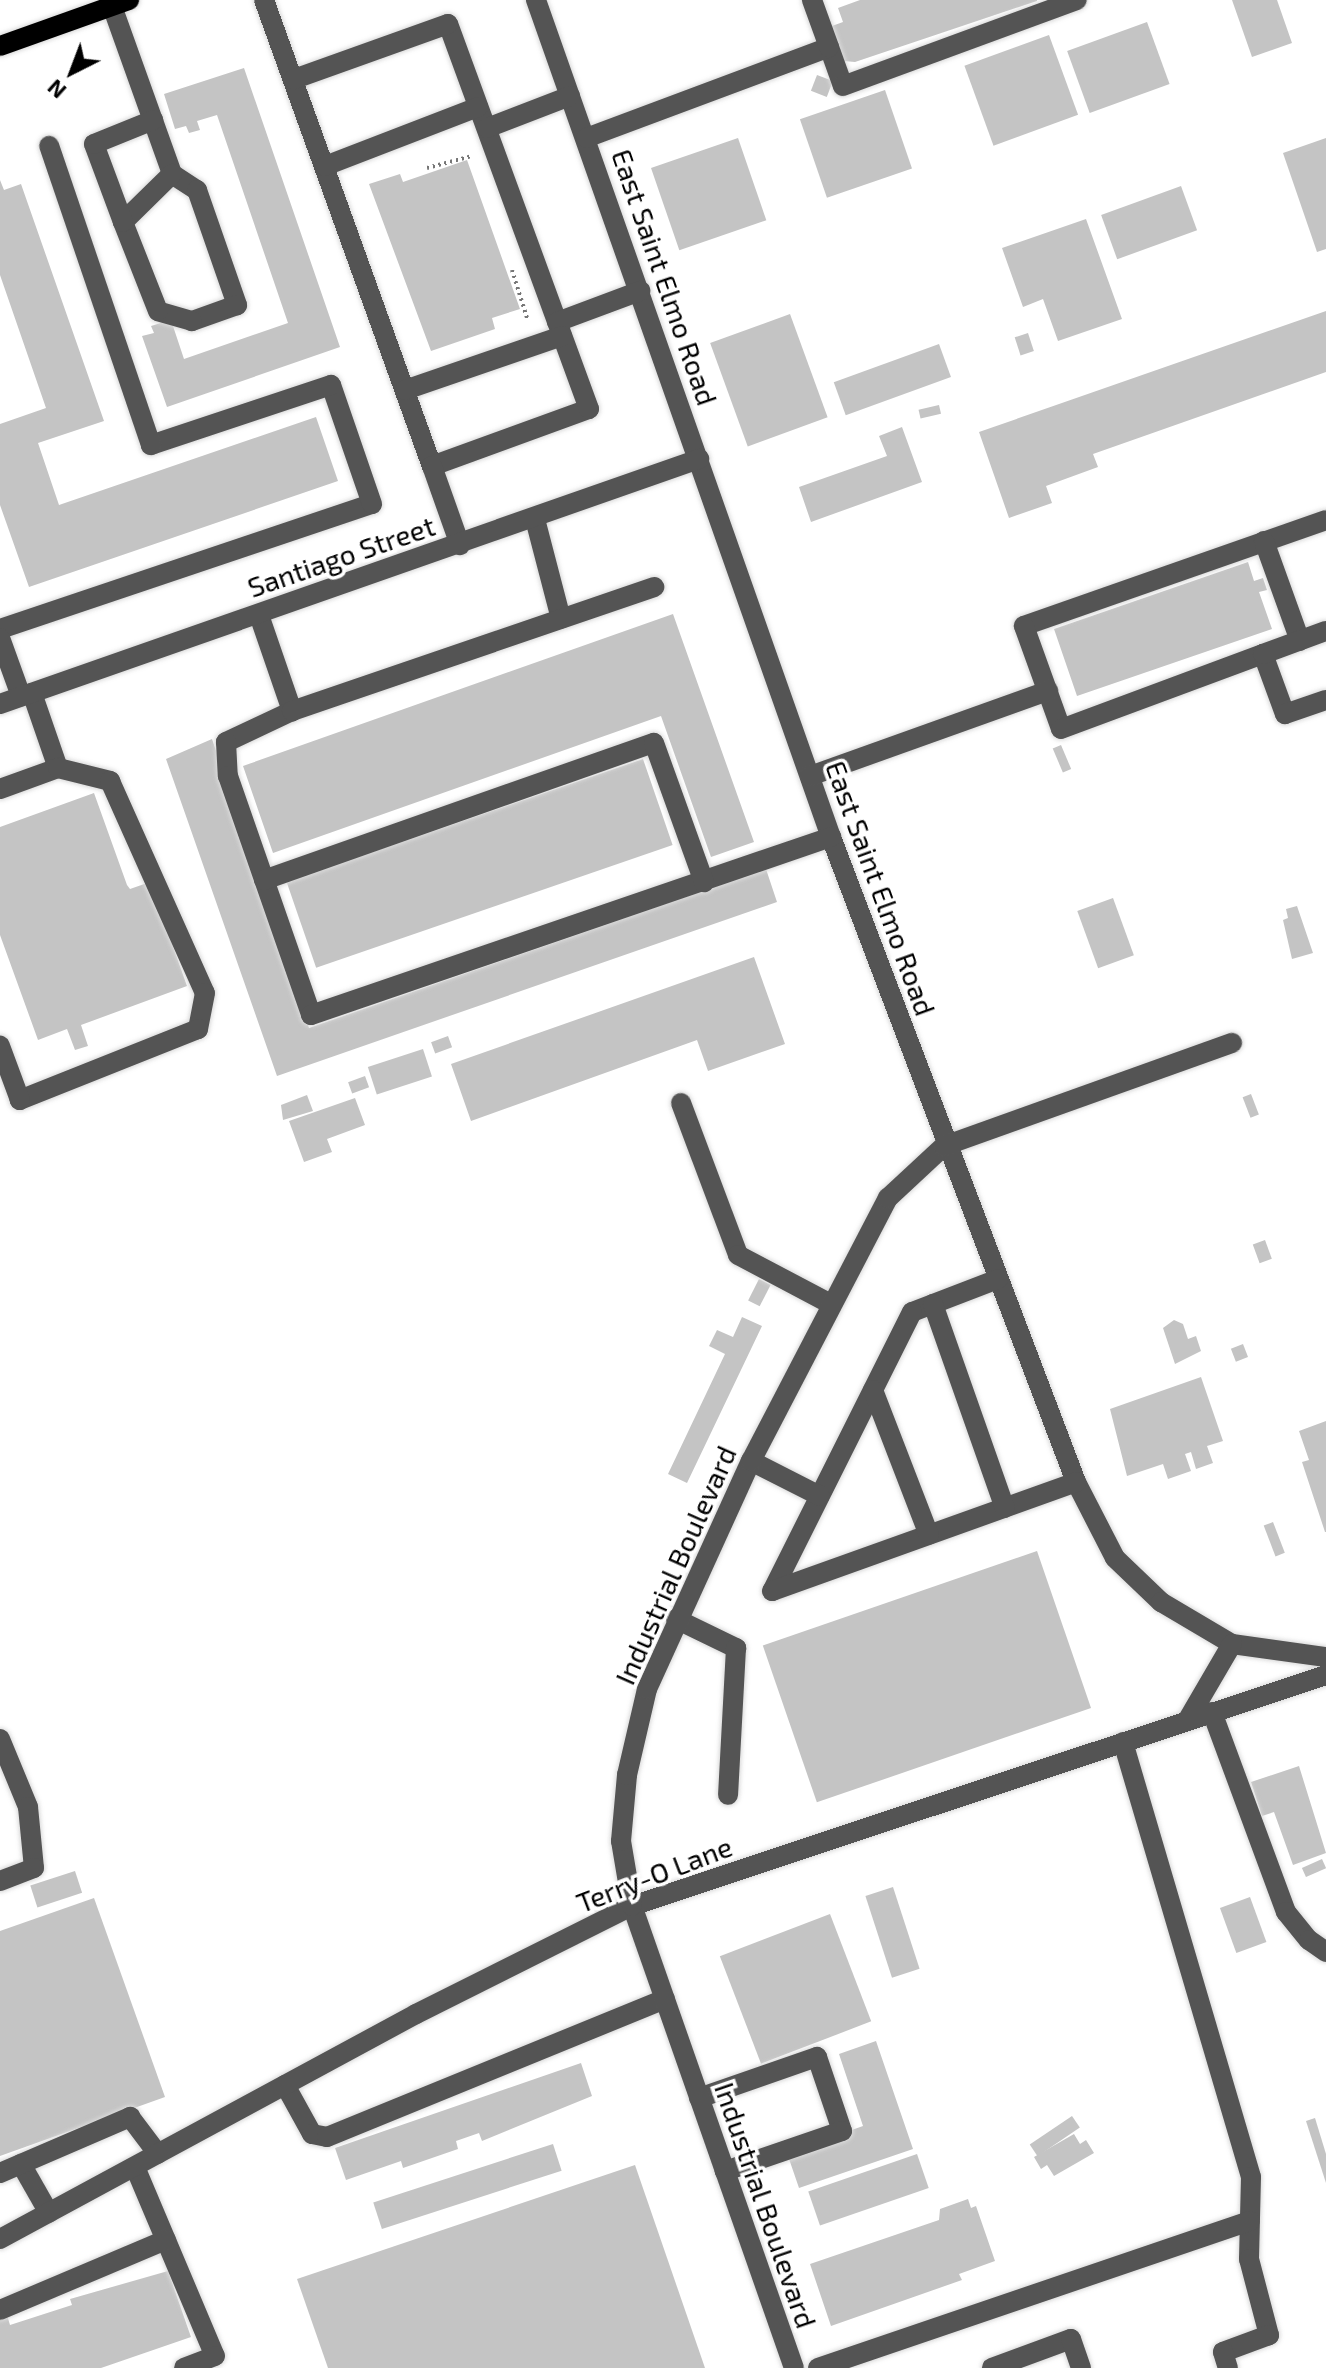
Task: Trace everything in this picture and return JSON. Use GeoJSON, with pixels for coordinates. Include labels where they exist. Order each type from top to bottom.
{"type":"FeatureCollection","features":[{"type":"Feature","properties":{"kind":"main road"},"geometry":{"type":"LineString","coordinates":[[0,46],[120,3]]}},
{"type":"Feature","properties":{"kind":"street"},"geometry":{"type":"LineString","coordinates":[[264,0],[460,545]]}},
{"type":"Feature","properties":{"kind":"street","name":"East Saint Elmo Road"},"geometry":{"type":"LineString","coordinates":[[536,0],[831,837],[944,1146],[1076,1482],[1115,1558],[1161,1602],[1232,1644],[1326,1657]]}},
{"type":"Feature","properties":{"kind":"street"},"geometry":{"type":"LineString","coordinates":[[812,0],[843,86],[1077,0]]}},
{"type":"Feature","properties":{"kind":"street"},"geometry":{"type":"LineString","coordinates":[[120,3],[153,120],[172,174],[197,190],[237,305],[192,321],[158,311],[94,144],[153,120]]}},
{"type":"Feature","properties":{"kind":"street"},"geometry":{"type":"LineString","coordinates":[[294,79],[448,24],[589,409],[432,466]]}},
{"type":"Feature","properties":{"kind":"street"},"geometry":{"type":"LineString","coordinates":[[586,138],[829,47]]}},
{"type":"Feature","properties":{"kind":"street"},"geometry":{"type":"LineString","coordinates":[[487,128],[570,96]]}},
{"type":"Feature","properties":{"kind":"street"},"geometry":{"type":"LineString","coordinates":[[325,166],[478,107]]}},
{"type":"Feature","properties":{"kind":"street"},"geometry":{"type":"LineString","coordinates":[[0,629],[372,504],[331,385],[151,445],[49,146]]}},
{"type":"Feature","properties":{"kind":"street"},"geometry":{"type":"LineString","coordinates":[[123,222],[172,174]]}},
{"type":"Feature","properties":{"kind":"street"},"geometry":{"type":"LineString","coordinates":[[405,390],[559,329],[640,291]]}},
{"type":"Feature","properties":{"kind":"street","name":"Santiago Street"},"geometry":{"type":"LineString","coordinates":[[0,704],[699,459]]}},
{"type":"Feature","properties":{"kind":"street"},"geometry":{"type":"LineString","coordinates":[[535,519],[561,619]]}},
{"type":"Feature","properties":{"kind":"street"},"geometry":{"type":"LineString","coordinates":[[1326,520],[1024,626],[1061,729],[1326,631]]}},
{"type":"Feature","properties":{"kind":"street"},"geometry":{"type":"LineString","coordinates":[[1264,541],[1300,641]]}},
{"type":"Feature","properties":{"kind":"street"},"geometry":{"type":"LineString","coordinates":[[654,587],[292,711],[226,742],[228,776],[311,1015],[831,837]]}},
{"type":"Feature","properties":{"kind":"street"},"geometry":{"type":"LineString","coordinates":[[259,615],[292,711]]}},
{"type":"Feature","properties":{"kind":"street"},"geometry":{"type":"LineString","coordinates":[[0,638],[58,768]]}},
{"type":"Feature","properties":{"kind":"street"},"geometry":{"type":"LineString","coordinates":[[1263,654],[1285,714],[1326,700]]}},
{"type":"Feature","properties":{"kind":"street"},"geometry":{"type":"LineString","coordinates":[[810,776],[1048,691]]}},
{"type":"Feature","properties":{"kind":"street"},"geometry":{"type":"LineString","coordinates":[[264,880],[654,743],[704,882]]}},
{"type":"Feature","properties":{"kind":"street"},"geometry":{"type":"LineString","coordinates":[[0,789],[58,768],[110,781],[205,993],[198,1029],[20,1100],[0,1046]]}},
{"type":"Feature","properties":{"kind":"street"},"geometry":{"type":"LineString","coordinates":[[944,1146],[1232,1043]]}},
{"type":"Feature","properties":{"kind":"street"},"geometry":{"type":"LineString","coordinates":[[681,1103],[738,1255],[829,1303]]}},
{"type":"Feature","properties":{"kind":"street","name":"Industrial Boulevard"},"geometry":{"type":"LineString","coordinates":[[794,2368],[632,1906],[621,1841],[627,1775],[647,1689],[676,1619],[829,1303],[888,1198],[944,1146]]}},
{"type":"Feature","properties":{"kind":"street"},"geometry":{"type":"LineString","coordinates":[[998,1279],[912,1312],[772,1591],[1076,1482]]}},
{"type":"Feature","properties":{"kind":"street"},"geometry":{"type":"LineString","coordinates":[[933,1304],[1005,1508]]}},
{"type":"Feature","properties":{"kind":"street"},"geometry":{"type":"LineString","coordinates":[[873,1390],[929,1535]]}},
{"type":"Feature","properties":{"kind":"street"},"geometry":{"type":"LineString","coordinates":[[751,1461],[820,1496]]}},
{"type":"Feature","properties":{"kind":"street"},"geometry":{"type":"LineString","coordinates":[[676,1619],[736,1648],[728,1795]]}},
{"type":"Feature","properties":{"kind":"street"},"geometry":{"type":"LineString","coordinates":[[1187,1721],[1232,1644]]}},
{"type":"Feature","properties":{"kind":"street","name":"Terry-O Lane"},"geometry":{"type":"LineString","coordinates":[[0,2239],[285,2085],[632,1906],[1326,1675]]}},
{"type":"Feature","properties":{"kind":"street"},"geometry":{"type":"LineString","coordinates":[[1212,1712],[1286,1912],[1309,1940],[1326,1952]]}},
{"type":"Feature","properties":{"kind":"street"},"geometry":{"type":"LineString","coordinates":[[0,1739],[28,1807],[34,1868],[0,1881]]}},
{"type":"Feature","properties":{"kind":"street"},"geometry":{"type":"LineString","coordinates":[[1123,1742],[1251,2177],[1249,2259],[1269,2335],[1223,2352],[1228,2368]]}},
{"type":"Feature","properties":{"kind":"street"},"geometry":{"type":"LineString","coordinates":[[285,2085],[312,2134],[327,2137],[665,1999]]}},
{"type":"Feature","properties":{"kind":"street"},"geometry":{"type":"LineString","coordinates":[[699,2098],[817,2057],[842,2131],[725,2171]]}},
{"type":"Feature","properties":{"kind":"street"},"geometry":{"type":"LineString","coordinates":[[0,2173],[130,2117],[158,2154]]}},
{"type":"Feature","properties":{"kind":"street"},"geometry":{"type":"LineString","coordinates":[[21,2164],[49,2213]]}},
{"type":"Feature","properties":{"kind":"street"},"geometry":{"type":"LineString","coordinates":[[135,2167],[215,2356],[184,2368]]}},
{"type":"Feature","properties":{"kind":"street"},"geometry":{"type":"LineString","coordinates":[[818,2368],[1250,2221]]}},
{"type":"Feature","properties":{"kind":"street"},"geometry":{"type":"LineString","coordinates":[[0,2310],[166,2240]]}},
{"type":"Feature","properties":{"kind":"street"},"geometry":{"type":"LineString","coordinates":[[992,2368],[1071,2339],[1081,2368]]}},
{"type":"Feature","properties":{"kind":"path"},"geometry":{"type":"LineString","coordinates":[[427,168],[471,153],[475,167]]}},
{"type":"Feature","properties":{"kind":"path"},"geometry":{"type":"LineString","coordinates":[[510,265],[529,321],[516,326]]}},
{"type":"Feature","properties":{"kind":"building"},"geometry":{"type":"Polygon","coordinates":[[[860,0],[1037,1],[855,62],[844,61],[832,26],[843,22],[838,8],[860,0]]]}},
{"type":"Feature","properties":{"kind":"building"},"geometry":{"type":"Polygon","coordinates":[[[1232,0],[1277,0],[1292,43],[1252,57],[1232,0]]]}},
{"type":"Feature","properties":{"kind":"building"},"geometry":{"type":"Polygon","coordinates":[[[1147,22],[1170,84],[1090,113],[1067,51],[1147,22]]]}},
{"type":"Feature","properties":{"kind":"building"},"geometry":{"type":"Polygon","coordinates":[[[1049,35],[1078,115],[993,146],[964,66],[1049,35]]]}},
{"type":"Feature","properties":{"kind":"building"},"geometry":{"type":"Polygon","coordinates":[[[244,68],[340,347],[167,407],[142,336],[154,333],[151,326],[167,321],[173,326],[184,359],[288,323],[217,115],[197,121],[200,130],[189,133],[186,126],[175,129],[164,94],[244,68]]]}},
{"type":"Feature","properties":{"kind":"building"},"geometry":{"type":"Polygon","coordinates":[[[817,75],[833,81],[827,97],[811,91],[817,75]]]}},
{"type":"Feature","properties":{"kind":"building"},"geometry":{"type":"Polygon","coordinates":[[[885,90],[912,168],[827,198],[800,119],[885,90]]]}},
{"type":"Feature","properties":{"kind":"building"},"geometry":{"type":"Polygon","coordinates":[[[738,138],[766,220],[679,250],[651,168],[738,138]]]}},
{"type":"Feature","properties":{"kind":"building"},"geometry":{"type":"Polygon","coordinates":[[[1326,138],[1326,249],[1317,252],[1283,153],[1326,138]]]}},
{"type":"Feature","properties":{"kind":"building"},"geometry":{"type":"Polygon","coordinates":[[[467,160],[520,309],[492,318],[495,329],[431,351],[369,184],[400,174],[403,182],[467,160]]]}},
{"type":"Feature","properties":{"kind":"building"},"geometry":{"type":"Polygon","coordinates":[[[0,180],[4,190],[21,184],[104,421],[38,443],[59,505],[316,417],[338,481],[29,587],[0,505],[0,424],[46,408],[0,275],[0,180]]]}},
{"type":"Feature","properties":{"kind":"building"},"geometry":{"type":"Polygon","coordinates":[[[1181,186],[1197,230],[1117,259],[1101,215],[1181,186]]]}},
{"type":"Feature","properties":{"kind":"building"},"geometry":{"type":"Polygon","coordinates":[[[1086,219],[1122,319],[1058,341],[1043,299],[1023,307],[1002,248],[1086,219]]]}},
{"type":"Feature","properties":{"kind":"building"},"geometry":{"type":"Polygon","coordinates":[[[1326,311],[1326,372],[1093,454],[1098,467],[1046,486],[1052,503],[1009,518],[979,432],[1326,311]]]}},
{"type":"Feature","properties":{"kind":"building"},"geometry":{"type":"Polygon","coordinates":[[[790,314],[828,417],[748,446],[710,343],[790,314]]]}},
{"type":"Feature","properties":{"kind":"building"},"geometry":{"type":"Polygon","coordinates":[[[1028,333],[1034,351],[1021,355],[1015,337],[1028,333]]]}},
{"type":"Feature","properties":{"kind":"building"},"geometry":{"type":"Polygon","coordinates":[[[939,344],[951,377],[846,415],[834,382],[939,344]]]}},
{"type":"Feature","properties":{"kind":"building"},"geometry":{"type":"Polygon","coordinates":[[[939,405],[941,414],[921,418],[919,410],[939,405]]]}},
{"type":"Feature","properties":{"kind":"building"},"geometry":{"type":"Polygon","coordinates":[[[902,427],[922,482],[811,522],[799,487],[887,456],[879,436],[902,427]]]}},
{"type":"Feature","properties":{"kind":"building"},"geometry":{"type":"Polygon","coordinates":[[[1248,562],[1254,581],[1263,578],[1267,590],[1259,592],[1272,629],[1077,696],[1054,629],[1248,562]]]}},
{"type":"Feature","properties":{"kind":"building"},"geometry":{"type":"Polygon","coordinates":[[[673,614],[754,842],[711,857],[661,716],[273,853],[243,766],[673,614]]]}},
{"type":"Feature","properties":{"kind":"building"},"geometry":{"type":"Polygon","coordinates":[[[212,739],[309,1028],[766,869],[777,902],[277,1076],[166,759],[212,739]]]}},
{"type":"Feature","properties":{"kind":"building"},"geometry":{"type":"Polygon","coordinates":[[[1061,745],[1071,769],[1063,772],[1053,749],[1061,745]]]}},
{"type":"Feature","properties":{"kind":"building"},"geometry":{"type":"Polygon","coordinates":[[[643,759],[673,845],[316,968],[287,882],[643,759]]]}},
{"type":"Feature","properties":{"kind":"building"},"geometry":{"type":"Polygon","coordinates":[[[94,793],[127,885],[130,889],[150,882],[187,986],[81,1025],[88,1046],[75,1050],[67,1029],[38,1040],[0,935],[0,827],[94,793]]]}},
{"type":"Feature","properties":{"kind":"building"},"geometry":{"type":"Polygon","coordinates":[[[1113,898],[1134,955],[1098,968],[1077,911],[1113,898]]]}},
{"type":"Feature","properties":{"kind":"building"},"geometry":{"type":"Polygon","coordinates":[[[1297,906],[1313,953],[1292,959],[1283,920],[1288,918],[1286,909],[1297,906]]]}},
{"type":"Feature","properties":{"kind":"building"},"geometry":{"type":"Polygon","coordinates":[[[754,957],[785,1044],[708,1071],[697,1040],[471,1121],[451,1064],[754,957]]]}},
{"type":"Feature","properties":{"kind":"building"},"geometry":{"type":"Polygon","coordinates":[[[448,1036],[452,1047],[435,1053],[431,1042],[448,1036]]]}},
{"type":"Feature","properties":{"kind":"building"},"geometry":{"type":"Polygon","coordinates":[[[423,1049],[432,1077],[377,1095],[368,1067],[423,1049]]]}},
{"type":"Feature","properties":{"kind":"building"},"geometry":{"type":"Polygon","coordinates":[[[365,1076],[369,1087],[352,1093],[348,1082],[365,1076]]]}},
{"type":"Feature","properties":{"kind":"building"},"geometry":{"type":"Polygon","coordinates":[[[1251,1094],[1259,1115],[1250,1118],[1243,1097],[1251,1094]]]}},
{"type":"Feature","properties":{"kind":"building"},"geometry":{"type":"Polygon","coordinates":[[[307,1095],[313,1111],[283,1120],[281,1105],[307,1095]]]}},
{"type":"Feature","properties":{"kind":"building"},"geometry":{"type":"Polygon","coordinates":[[[355,1098],[365,1125],[327,1139],[332,1152],[304,1162],[289,1121],[355,1098]]]}},
{"type":"Feature","properties":{"kind":"building"},"geometry":{"type":"Polygon","coordinates":[[[1265,1240],[1272,1259],[1260,1263],[1253,1244],[1265,1240]]]}},
{"type":"Feature","properties":{"kind":"building"},"geometry":{"type":"Polygon","coordinates":[[[759,1279],[771,1285],[760,1306],[748,1300],[759,1279]]]}},
{"type":"Feature","properties":{"kind":"building"},"geometry":{"type":"Polygon","coordinates":[[[742,1317],[762,1326],[687,1483],[668,1474],[725,1354],[709,1346],[717,1330],[733,1337],[742,1317]]]}},
{"type":"Feature","properties":{"kind":"building"},"geometry":{"type":"Polygon","coordinates":[[[1174,1320],[1183,1324],[1188,1339],[1196,1336],[1201,1351],[1175,1364],[1163,1328],[1174,1320]]]}},
{"type":"Feature","properties":{"kind":"building"},"geometry":{"type":"Polygon","coordinates":[[[1243,1344],[1248,1357],[1236,1362],[1231,1349],[1243,1344]]]}},
{"type":"Feature","properties":{"kind":"building"},"geometry":{"type":"Polygon","coordinates":[[[1201,1377],[1223,1441],[1207,1446],[1213,1463],[1196,1469],[1191,1452],[1185,1454],[1191,1471],[1168,1479],[1163,1464],[1127,1476],[1110,1409],[1201,1377]]]}},
{"type":"Feature","properties":{"kind":"building"},"geometry":{"type":"Polygon","coordinates":[[[1326,1421],[1325,1532],[1302,1462],[1309,1460],[1299,1431],[1326,1421]]]}},
{"type":"Feature","properties":{"kind":"building"},"geometry":{"type":"Polygon","coordinates":[[[1273,1522],[1285,1553],[1275,1556],[1264,1526],[1273,1522]]]}},
{"type":"Feature","properties":{"kind":"building"},"geometry":{"type":"Polygon","coordinates":[[[1037,1551],[1091,1708],[817,1802],[763,1645],[1037,1551]]]}},
{"type":"Feature","properties":{"kind":"building"},"geometry":{"type":"Polygon","coordinates":[[[1299,1766],[1326,1853],[1293,1865],[1274,1812],[1262,1816],[1251,1782],[1299,1766]]]}},
{"type":"Feature","properties":{"kind":"building"},"geometry":{"type":"Polygon","coordinates":[[[1322,1859],[1326,1868],[1306,1877],[1302,1868],[1322,1859]]]}},
{"type":"Feature","properties":{"kind":"building"},"geometry":{"type":"Polygon","coordinates":[[[75,1871],[82,1893],[37,1907],[30,1886],[75,1871]]]}},
{"type":"Feature","properties":{"kind":"building"},"geometry":{"type":"Polygon","coordinates":[[[893,1887],[920,1969],[892,1978],[865,1896],[893,1887]]]}},
{"type":"Feature","properties":{"kind":"building"},"geometry":{"type":"Polygon","coordinates":[[[1250,1897],[1266,1942],[1236,1953],[1220,1908],[1250,1897]]]}},
{"type":"Feature","properties":{"kind":"building"},"geometry":{"type":"Polygon","coordinates":[[[94,1898],[165,2097],[0,2156],[0,1931],[94,1898]]]}},
{"type":"Feature","properties":{"kind":"building"},"geometry":{"type":"Polygon","coordinates":[[[830,1914],[871,2021],[761,2064],[720,1956],[830,1914]]]}},
{"type":"Feature","properties":{"kind":"building"},"geometry":{"type":"Polygon","coordinates":[[[876,2041],[913,2149],[799,2188],[787,2153],[863,2126],[839,2054],[876,2041]]]}},
{"type":"Feature","properties":{"kind":"building"},"geometry":{"type":"Polygon","coordinates":[[[581,2063],[592,2096],[482,2141],[479,2133],[456,2141],[458,2149],[403,2168],[401,2161],[346,2180],[335,2148],[581,2063]]]}},
{"type":"Feature","properties":{"kind":"building"},"geometry":{"type":"Polygon","coordinates":[[[1072,2116],[1080,2128],[1038,2156],[1030,2145],[1072,2116]]]}},
{"type":"Feature","properties":{"kind":"building"},"geometry":{"type":"Polygon","coordinates":[[[1315,2118],[1326,2154],[1326,2183],[1306,2121],[1315,2118]]]}},
{"type":"Feature","properties":{"kind":"building"},"geometry":{"type":"Polygon","coordinates":[[[1074,2134],[1080,2144],[1086,2140],[1094,2153],[1054,2176],[1047,2165],[1041,2169],[1034,2157],[1074,2134]]]}},
{"type":"Feature","properties":{"kind":"building"},"geometry":{"type":"Polygon","coordinates":[[[553,2144],[562,2171],[382,2229],[373,2202],[553,2144]]]}},
{"type":"Feature","properties":{"kind":"building"},"geometry":{"type":"Polygon","coordinates":[[[917,2154],[929,2188],[820,2225],[808,2191],[917,2154]]]}},
{"type":"Feature","properties":{"kind":"building"},"geometry":{"type":"Polygon","coordinates":[[[635,2165],[705,2368],[328,2368],[297,2279],[635,2165]]]}},
{"type":"Feature","properties":{"kind":"building"},"geometry":{"type":"Polygon","coordinates":[[[968,2199],[971,2208],[976,2206],[995,2261],[959,2274],[962,2280],[831,2326],[810,2264],[939,2220],[940,2209],[968,2199]]]}},
{"type":"Feature","properties":{"kind":"building"},"geometry":{"type":"Polygon","coordinates":[[[168,2271],[191,2337],[101,2368],[0,2368],[0,2318],[7,2315],[10,2325],[72,2305],[70,2299],[168,2271]]]}}]}
